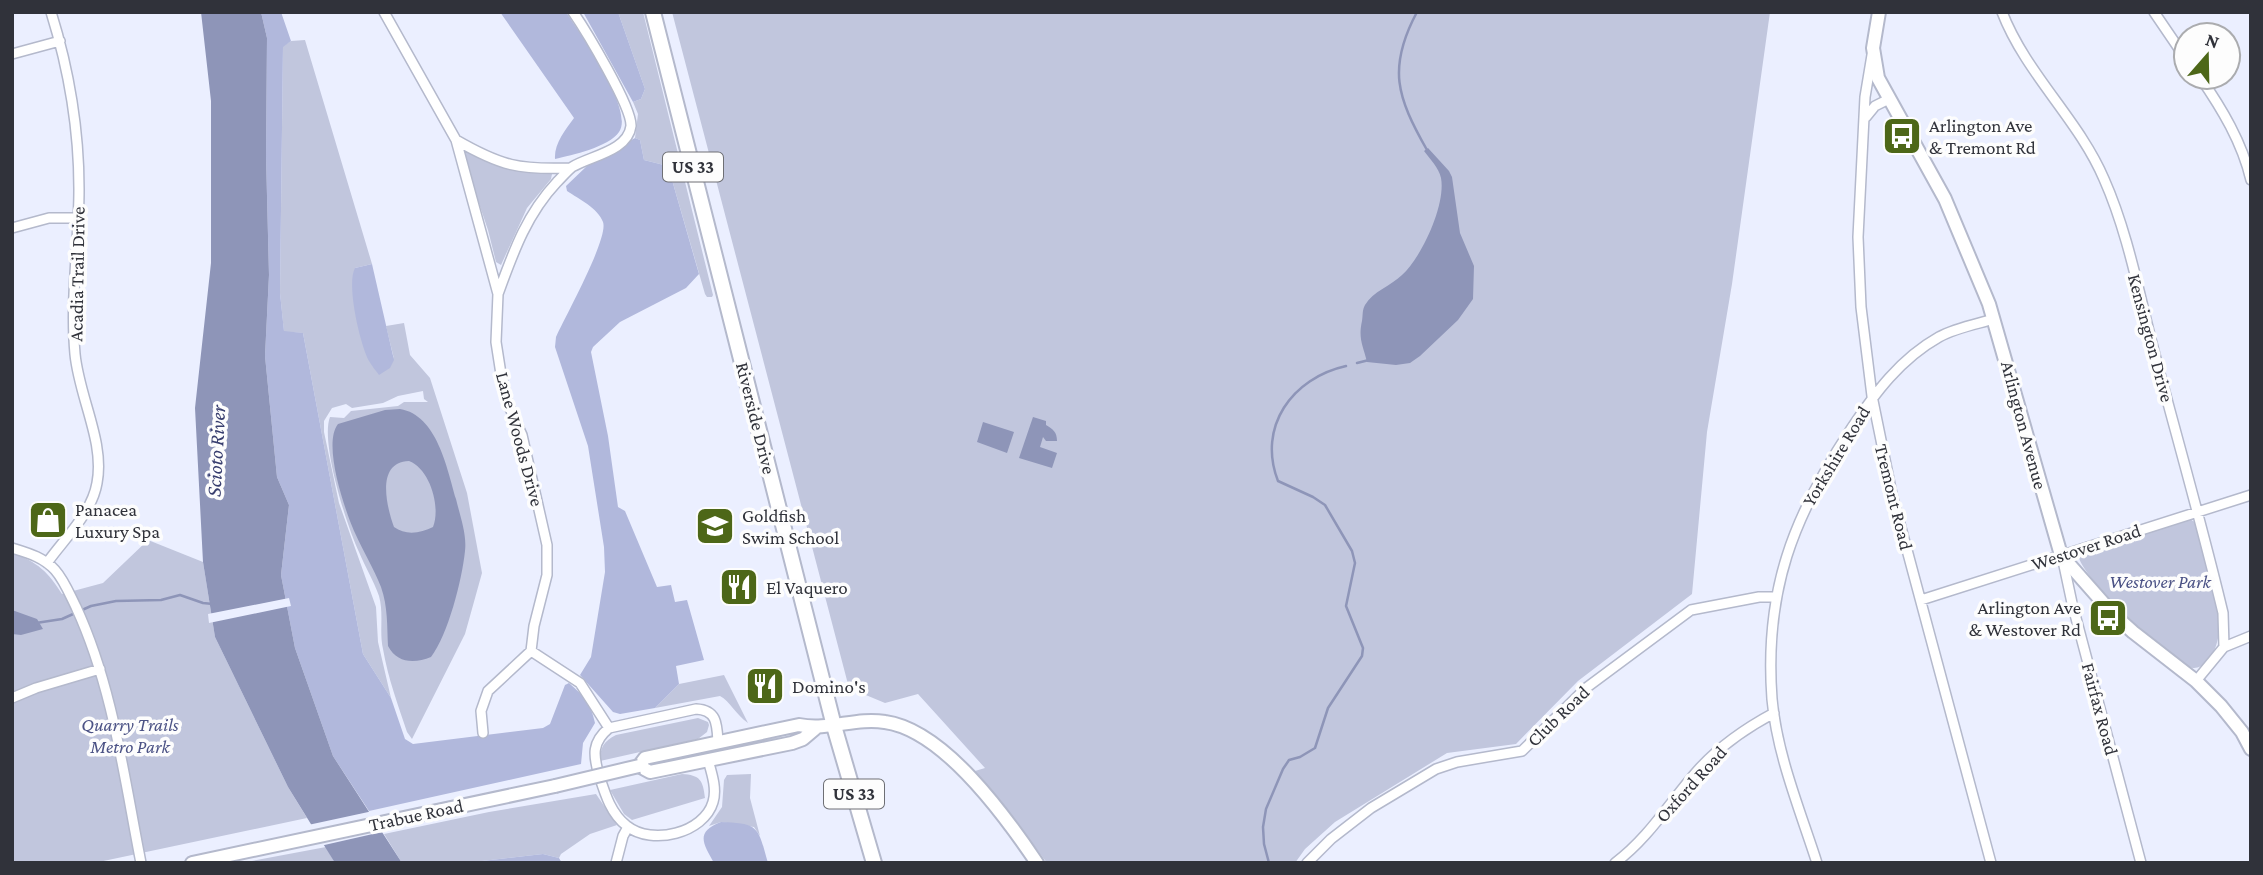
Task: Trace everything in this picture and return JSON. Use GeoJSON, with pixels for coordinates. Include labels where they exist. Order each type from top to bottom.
{"type":"FeatureCollection","features":[{"type":"Feature","properties":{"kind":"main road","name":"Riverside Drive"},"geometry":{"type":"LineString","coordinates":[[653,12],[834,726],[874,863]]}},
{"type":"Feature","properties":{"kind":"street","name":"Acadia Trail Drive"},"geometry":{"type":"LineString","coordinates":[[47,563],[89,506],[99,468],[98,447],[86,408],[76,355],[74,292],[78,218],[77,138],[71,91],[51,12]]}},
{"type":"Feature","properties":{"kind":"street","name":"Lane Woods Drive"},"geometry":{"type":"LineString","coordinates":[[384,12],[456,140],[498,294],[496,342],[502,374],[508,404],[523,435],[547,545],[547,575],[534,626],[531,651]]}},
{"type":"Feature","properties":{"kind":"street"},"geometry":{"type":"LineString","coordinates":[[456,140],[501,164],[534,169],[571,168],[618,146],[627,138],[631,126],[629,114],[599,54],[573,12]]}},
{"type":"Feature","properties":{"kind":"street","name":"Tremont Road"},"geometry":{"type":"LineString","coordinates":[[1879,12],[1865,97],[1858,237],[1861,307],[1872,396],[1881,446],[1991,863]]}},
{"type":"Feature","properties":{"kind":"street","name":"Kensington Drive"},"geometry":{"type":"LineString","coordinates":[[2002,12],[2009,31],[2037,76],[2091,153],[2113,199],[2223,612],[2224,647]]}},
{"type":"Feature","properties":{"kind":"street"},"geometry":{"type":"LineString","coordinates":[[2154,12],[2172,38]]}},
{"type":"Feature","properties":{"kind":"street"},"geometry":{"type":"LineString","coordinates":[[13,52],[60,41]]}},
{"type":"Feature","properties":{"kind":"street","name":"Arlington Avenue"},"geometry":{"type":"LineString","coordinates":[[1873,48],[1878,78],[1945,199],[1994,319],[2061,555],[2133,632],[2196,681],[2221,706],[2242,732],[2251,749]]}},
{"type":"Feature","properties":{"kind":"street"},"geometry":{"type":"LineString","coordinates":[[2209,91],[2232,129],[2246,160],[2251,180]]}},
{"type":"Feature","properties":{"kind":"street"},"geometry":{"type":"LineString","coordinates":[[1864,122],[1871,110],[1889,99]]}},
{"type":"Feature","properties":{"kind":"street"},"geometry":{"type":"LineString","coordinates":[[498,294],[518,240],[531,214],[571,168]]}},
{"type":"Feature","properties":{"kind":"street"},"geometry":{"type":"LineString","coordinates":[[12,229],[49,218],[78,218]]}},
{"type":"Feature","properties":{"kind":"street","name":"Yorkshire Road"},"geometry":{"type":"LineString","coordinates":[[1817,863],[1785,763],[1774,713],[1771,680],[1776,597],[1793,536],[1824,470],[1872,396],[1900,365],[1940,336],[1994,319]]}},
{"type":"Feature","properties":{"kind":"street","name":"Westover Road"},"geometry":{"type":"LineString","coordinates":[[1921,600],[2251,495]]}},
{"type":"Feature","properties":{"kind":"street"},"geometry":{"type":"LineString","coordinates":[[12,548],[34,555],[60,576],[86,629],[100,668],[141,863]]}},
{"type":"Feature","properties":{"kind":"street","name":"Fairfax Road"},"geometry":{"type":"LineString","coordinates":[[2061,555],[2141,863]]}},
{"type":"Feature","properties":{"kind":"street","name":"Club Road"},"geometry":{"type":"LineString","coordinates":[[1307,863],[1331,839],[1371,808],[1436,769],[1457,762],[1522,751],[1586,688],[1691,610],[1759,597],[1776,597]]}},
{"type":"Feature","properties":{"kind":"street"},"geometry":{"type":"LineString","coordinates":[[2196,681],[2224,647],[2251,636]]}},
{"type":"Feature","properties":{"kind":"street"},"geometry":{"type":"LineString","coordinates":[[483,733],[481,711],[488,691],[531,651],[580,683],[609,728]]}},
{"type":"Feature","properties":{"kind":"street"},"geometry":{"type":"LineString","coordinates":[[12,698],[100,668]]}},
{"type":"Feature","properties":{"kind":"street"},"geometry":{"type":"LineString","coordinates":[[708,760],[714,780],[714,801],[699,824],[663,835],[650,835],[628,827],[612,808],[595,763],[594,750],[599,737],[609,728],[696,709],[705,709],[712,714],[717,722],[718,742]]}},
{"type":"Feature","properties":{"kind":"street","name":"Oxford Road"},"geometry":{"type":"LineString","coordinates":[[1615,863],[1634,849],[1717,751],[1774,713]]}},
{"type":"Feature","properties":{"kind":"street","name":"Trabue Road"},"geometry":{"type":"LineString","coordinates":[[192,863],[555,786],[639,766],[645,758],[799,725],[816,728],[884,721],[928,740],[983,789],[1037,863]]}},
{"type":"Feature","properties":{"kind":"street","name":"Trabue Road"},"geometry":{"type":"LineString","coordinates":[[639,766],[650,772],[792,743],[803,739],[816,728]]}},
{"type":"Feature","properties":{"kind":"street"},"geometry":{"type":"LineString","coordinates":[[616,863],[628,827]]}},
{"type":"Feature","properties":{"kind":"green space"},"geometry":{"type":"Polygon","coordinates":[[[618,12],[643,12],[712,297],[705,294],[668,166],[644,160],[640,140],[635,138],[638,114],[633,102],[641,99],[645,89],[618,12]]]}},
{"type":"Feature","properties":{"kind":"green space"},"geometry":{"type":"Polygon","coordinates":[[[672,12],[1770,12],[1732,284],[1707,432],[1692,594],[1578,681],[1516,744],[1447,753],[1335,822],[1305,849],[1295,863],[1047,863],[975,771],[985,768],[918,694],[885,703],[849,688],[672,12]]]}},
{"type":"Feature","properties":{"kind":"green space"},"geometry":{"type":"Polygon","coordinates":[[[305,40],[372,264],[355,268],[394,359],[386,326],[404,323],[410,355],[430,378],[467,493],[482,573],[465,634],[412,739],[407,732],[385,660],[379,596],[354,540],[336,485],[328,429],[330,417],[344,418],[351,411],[398,406],[404,402],[428,402],[424,399],[423,391],[398,396],[383,403],[352,408],[346,404],[332,408],[324,421],[339,503],[376,607],[378,642],[391,698],[363,654],[303,333],[284,332],[280,293],[283,46],[291,41],[305,40]]]}},
{"type":"Feature","properties":{"kind":"green space"},"geometry":{"type":"Polygon","coordinates":[[[465,151],[500,167],[552,174],[551,179],[527,208],[501,265],[496,262],[463,156],[465,151]]]}},
{"type":"Feature","properties":{"kind":"green space","name":"Westover Park"},"geometry":{"type":"Polygon","coordinates":[[[2190,519],[2196,523],[2220,615],[2216,647],[2207,662],[2194,668],[2168,654],[2131,622],[2097,585],[2079,558],[2082,553],[2190,519]]]}},
{"type":"Feature","properties":{"kind":"green space","name":"Quarry Trails Metro Park"},"geometry":{"type":"Polygon","coordinates":[[[148,540],[203,562],[215,637],[288,787],[307,818],[94,863],[12,863],[12,553],[42,569],[62,594],[103,583],[148,540]]]}},
{"type":"Feature","properties":{"kind":"green space"},"geometry":{"type":"Polygon","coordinates":[[[724,675],[748,723],[720,696],[655,708],[679,684],[724,675]]]}},
{"type":"Feature","properties":{"kind":"green space"},"geometry":{"type":"Polygon","coordinates":[[[698,718],[709,725],[707,732],[698,739],[600,761],[604,745],[616,735],[698,718]]]}},
{"type":"Feature","properties":{"kind":"green space"},"geometry":{"type":"Polygon","coordinates":[[[682,774],[700,780],[705,798],[632,820],[624,814],[610,790],[682,774]]]}},
{"type":"Feature","properties":{"kind":"green space"},"geometry":{"type":"Polygon","coordinates":[[[751,774],[750,798],[760,836],[754,827],[721,822],[709,826],[722,807],[724,780],[727,775],[751,774]]]}},
{"type":"Feature","properties":{"kind":"green space"},"geometry":{"type":"Polygon","coordinates":[[[596,794],[617,825],[590,834],[559,858],[543,854],[465,863],[402,863],[384,834],[489,812],[596,794]]]}},
{"type":"Feature","properties":{"kind":"green space"},"geometry":{"type":"Polygon","coordinates":[[[326,847],[335,863],[249,863],[252,861],[326,847]]]}},
{"type":"Feature","properties":{"kind":"shaded area"},"geometry":{"type":"Polygon","coordinates":[[[261,12],[281,12],[291,41],[283,47],[280,293],[284,331],[303,333],[363,654],[391,698],[405,739],[413,744],[543,728],[550,724],[565,685],[569,683],[586,701],[595,723],[583,743],[581,764],[369,811],[333,756],[295,648],[281,575],[289,505],[277,477],[265,356],[269,275],[267,38],[261,12]]]}},
{"type":"Feature","properties":{"kind":"shaded area"},"geometry":{"type":"Polygon","coordinates":[[[500,12],[566,12],[613,90],[622,121],[619,132],[614,137],[590,150],[555,159],[558,143],[574,118],[500,12]]]}},
{"type":"Feature","properties":{"kind":"shaded area"},"geometry":{"type":"Polygon","coordinates":[[[583,12],[618,12],[645,89],[641,99],[633,102],[583,12]]]}},
{"type":"Feature","properties":{"kind":"shaded area"},"geometry":{"type":"Polygon","coordinates":[[[635,138],[640,140],[644,160],[668,166],[699,274],[686,288],[620,322],[591,352],[608,436],[618,507],[625,511],[657,587],[671,585],[675,602],[687,600],[704,660],[676,666],[679,684],[655,708],[620,714],[613,712],[580,675],[591,657],[605,572],[604,547],[588,446],[555,347],[556,337],[593,260],[603,231],[603,222],[597,212],[567,191],[566,186],[588,165],[635,138]]]}},
{"type":"Feature","properties":{"kind":"shaded area"},"geometry":{"type":"Polygon","coordinates":[[[372,264],[394,360],[390,368],[379,375],[369,361],[362,342],[352,287],[355,268],[372,264]]]}},
{"type":"Feature","properties":{"kind":"shaded area"},"geometry":{"type":"Polygon","coordinates":[[[721,822],[743,824],[755,830],[762,842],[768,863],[714,863],[707,850],[704,834],[721,822]]]}},
{"type":"Feature","properties":{"kind":"shaded area"},"geometry":{"type":"Polygon","coordinates":[[[543,854],[559,858],[562,863],[465,863],[543,854]]]}},
{"type":"Feature","properties":{"kind":"water","name":"Scioto River"},"geometry":{"type":"Polygon","coordinates":[[[201,12],[261,12],[267,38],[269,275],[265,356],[277,477],[289,505],[281,575],[295,648],[333,756],[402,863],[335,863],[288,787],[215,637],[203,562],[195,408],[211,263],[211,101],[201,12]]]}},
{"type":"Feature","properties":{"kind":"water"},"geometry":{"type":"Polygon","coordinates":[[[1428,148],[1452,177],[1460,233],[1474,266],[1473,299],[1458,320],[1410,363],[1396,365],[1367,362],[1361,337],[1364,307],[1368,300],[1410,267],[1431,230],[1440,202],[1441,178],[1424,151],[1428,148]]]}},
{"type":"Feature","properties":{"kind":"water"},"geometry":{"type":"Polygon","coordinates":[[[400,409],[413,413],[432,432],[449,473],[465,538],[461,577],[443,635],[431,657],[418,661],[401,659],[388,646],[383,594],[358,540],[341,494],[332,446],[338,424],[385,410],[400,409]],[[409,461],[398,463],[387,477],[387,498],[394,527],[408,533],[433,527],[435,519],[432,490],[423,472],[409,461]]]}},
{"type":"Feature","properties":{"kind":"water"},"geometry":{"type":"Polygon","coordinates":[[[1033,417],[1046,421],[1046,425],[1053,429],[1056,435],[1057,441],[1046,441],[1043,437],[1040,447],[1057,453],[1052,468],[1019,458],[1033,417]]]}},
{"type":"Feature","properties":{"kind":"water"},"geometry":{"type":"Polygon","coordinates":[[[983,422],[1014,432],[1007,453],[977,442],[983,422]]]}},
{"type":"Feature","properties":{"kind":"water"},"geometry":{"type":"Polygon","coordinates":[[[12,610],[37,619],[43,629],[21,635],[12,634],[12,610]]]}},
{"type":"Feature","properties":{"kind":"pier"},"geometry":{"type":"Polygon","coordinates":[[[289,598],[291,606],[209,623],[208,614],[289,598]]]}},
{"type":"Feature","properties":{"kind":"pier"},"geometry":{"type":"Polygon","coordinates":[[[373,811],[386,831],[320,846],[308,825],[373,811]]]}},
{"type":"Feature","properties":{"kind":"waterway"},"geometry":{"type":"LineString","coordinates":[[1417,12],[1402,50],[1400,82],[1409,114],[1427,150]]}},
{"type":"Feature","properties":{"kind":"waterway"},"geometry":{"type":"LineString","coordinates":[[1357,363],[1369,360]]}},
{"type":"Feature","properties":{"kind":"waterway"},"geometry":{"type":"LineString","coordinates":[[1269,863],[1263,827],[1266,809],[1283,769],[1289,760],[1315,748],[1328,708],[1362,656],[1363,648],[1346,606],[1355,563],[1352,551],[1325,505],[1278,481],[1272,442],[1276,424],[1295,393],[1310,381],[1346,366]]}},
{"type":"Feature","properties":{"kind":"waterway"},"geometry":{"type":"LineString","coordinates":[[36,623],[62,619],[91,606],[116,601],[161,600],[180,595],[213,604]]}},
{"type":"Feature","properties":{"kind":"place","name":"Arlington Ave & Tremont Rd"},"geometry":{"type":"Point","coordinates":[1902,136]}},
{"type":"Feature","properties":{"kind":"place","name":"Panacea Luxury Spa"},"geometry":{"type":"Point","coordinates":[48,520]}},
{"type":"Feature","properties":{"kind":"place","name":"Goldfish Swim School"},"geometry":{"type":"Point","coordinates":[715,526]}},
{"type":"Feature","properties":{"kind":"place","name":"El Vaquero"},"geometry":{"type":"Point","coordinates":[739,587]}},
{"type":"Feature","properties":{"kind":"place","name":"Arlington Ave & Westover Rd"},"geometry":{"type":"Point","coordinates":[2108,618]}},
{"type":"Feature","properties":{"kind":"place","name":"Domino's"},"geometry":{"type":"Point","coordinates":[765,686]}}]}
